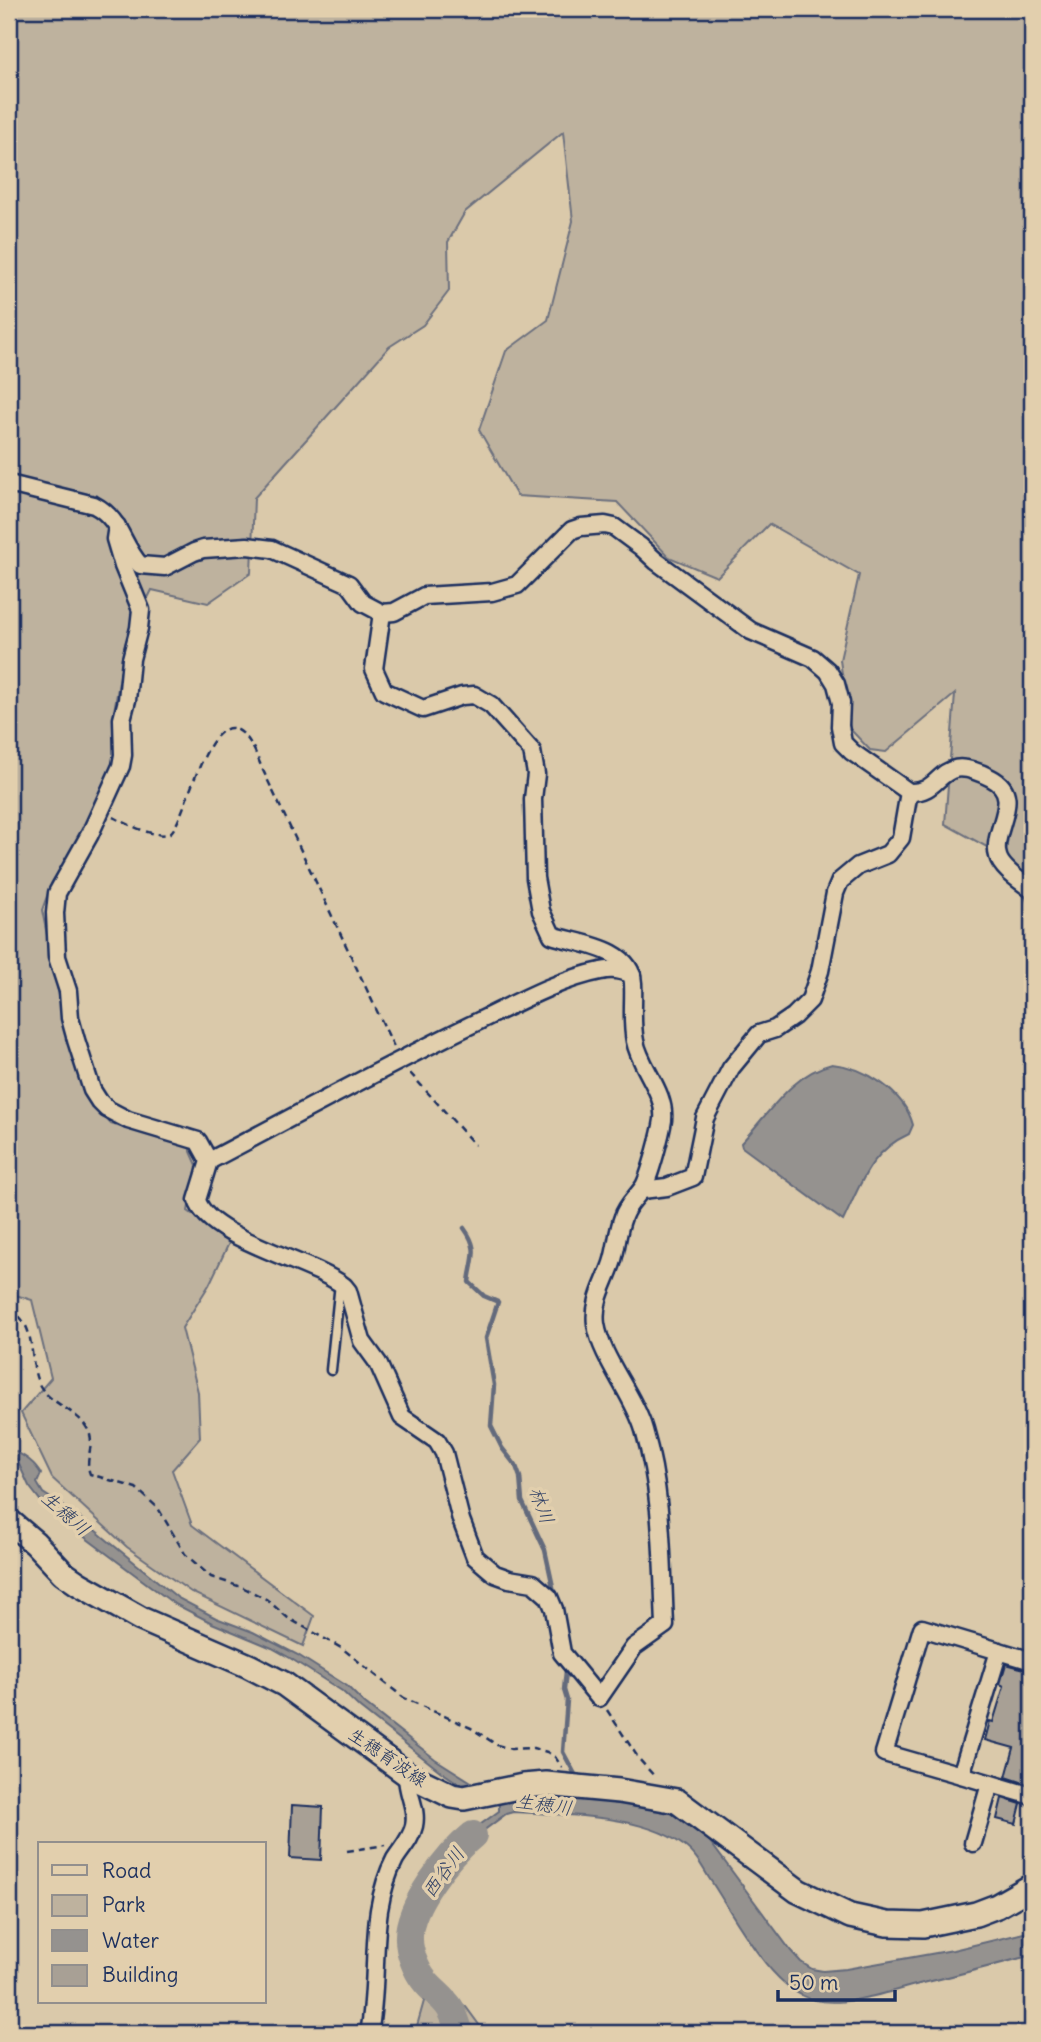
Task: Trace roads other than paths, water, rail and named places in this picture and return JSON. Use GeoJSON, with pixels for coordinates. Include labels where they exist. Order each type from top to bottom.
{"type":"FeatureCollection","features":[{"type":"Feature","properties":{"kind":"main road","name":"生穂育波線"},"geometry":{"type":"LineString","coordinates":[[9,1521],[35,1543],[63,1573],[79,1584],[141,1619],[284,1684],[407,1774],[452,1796],[472,1797],[535,1784],[579,1786],[677,1801],[797,1891],[825,1906],[857,1918],[905,1926],[941,1922],[987,1911],[1032,1886]]}},
{"type":"Feature","properties":{"kind":"street"},"geometry":{"type":"LineString","coordinates":[[9,484],[94,505],[111,516],[131,555],[140,565],[150,568],[165,567],[203,549],[247,546],[272,549],[349,584],[363,603],[382,613],[394,612],[424,596],[505,590],[525,579],[572,530],[597,525],[614,527],[751,631],[813,658],[821,665],[833,678],[839,694],[840,736],[843,743],[909,792],[917,792],[955,767],[968,767],[996,780],[1003,788],[1007,807],[998,833],[997,854],[1000,861],[1032,890]]}},
{"type":"Feature","properties":{"kind":"street"},"geometry":{"type":"LineString","coordinates":[[117,526],[116,539],[123,566],[138,603],[141,620],[131,659],[127,700],[122,719],[121,766],[90,834],[62,881],[55,904],[57,957],[68,991],[70,1018],[92,1090],[107,1109],[128,1120],[198,1141],[209,1161]]}},
{"type":"Feature","properties":{"kind":"street"},"geometry":{"type":"LineString","coordinates":[[382,613],[374,669],[384,691],[423,709],[468,695],[478,697],[491,705],[532,751],[537,774],[533,799],[535,878],[539,904],[552,935],[615,954],[629,968],[632,975],[636,1045],[657,1091],[663,1119],[648,1179],[623,1216],[612,1263],[597,1302],[596,1326],[635,1407],[650,1454],[659,1527],[665,1625],[634,1647],[600,1698],[565,1656],[549,1597],[533,1583],[509,1580],[495,1574],[475,1557],[461,1520],[444,1453],[437,1441],[402,1417],[378,1363],[362,1341],[348,1291],[340,1283],[293,1259],[236,1235],[204,1214],[197,1200],[209,1161],[400,1059],[576,978],[614,970],[632,975]]}},
{"type":"Feature","properties":{"kind":"street"},"geometry":{"type":"LineString","coordinates":[[642,1189],[667,1187],[693,1177],[705,1118],[731,1068],[759,1034],[794,1016],[810,1000],[820,971],[835,893],[840,881],[859,866],[888,854],[898,844],[909,792]]}},
{"type":"Feature","properties":{"kind":"street"},"geometry":{"type":"LineString","coordinates":[[1032,1661],[922,1628],[884,1753],[1032,1796]]}},
{"type":"Feature","properties":{"kind":"street"},"geometry":{"type":"LineString","coordinates":[[961,1775],[999,1651]]}},
{"type":"Feature","properties":{"kind":"street"},"geometry":{"type":"LineString","coordinates":[[369,2033],[374,2004],[379,1911],[383,1887],[395,1860],[410,1838],[416,1814],[406,1786],[407,1774]]}},
{"type":"Feature","properties":{"kind":"street"},"geometry":{"type":"LineString","coordinates":[[973,1843],[990,1784]]}},
{"type":"Feature","properties":{"kind":"lane"},"geometry":{"type":"LineString","coordinates":[[331,1370],[340,1283]]}},
{"type":"Feature","properties":{"kind":"water"},"geometry":{"type":"Polygon","coordinates":[[[832,1064],[857,1070],[881,1083],[901,1102],[913,1125],[909,1134],[895,1141],[875,1160],[861,1182],[843,1221],[742,1147],[741,1143],[792,1086],[817,1069],[832,1064]]]}},
{"type":"Feature","properties":{"kind":"water","name":"生穂川"},"geometry":{"type":"Polygon","coordinates":[[[9,1448],[35,1465],[41,1474],[37,1483],[43,1493],[74,1513],[178,1598],[298,1655],[347,1686],[365,1704],[435,1759],[473,1783],[506,1796],[605,1798],[676,1812],[702,1831],[791,1951],[812,1969],[846,1969],[953,1950],[1032,1931],[1032,1955],[867,1998],[827,2002],[799,1994],[783,1982],[754,1949],[691,1852],[666,1835],[647,1827],[602,1818],[513,1812],[506,1814],[471,1840],[450,1862],[446,1859],[459,1840],[499,1811],[499,1802],[464,1787],[440,1771],[342,1691],[290,1658],[173,1603],[47,1509],[29,1486],[9,1448]]]}},
{"type":"Feature","properties":{"kind":"waterway","name":"林川"},"geometry":{"type":"LineString","coordinates":[[464,1228],[473,1248],[469,1282],[484,1296],[498,1302],[486,1338],[494,1385],[491,1426],[502,1448],[516,1466],[522,1501],[545,1550],[555,1596]]}},
{"type":"Feature","properties":{"kind":"waterway","name":"林川"},"geometry":{"type":"LineString","coordinates":[[565,1666],[564,1690],[567,1700],[563,1752],[577,1778]]}},
{"type":"Feature","properties":{"kind":"waterway","name":"西谷川"},"geometry":{"type":"LineString","coordinates":[[460,2033],[450,2008],[418,1971],[409,1939],[415,1912],[431,1882],[473,1835]]}}]}
